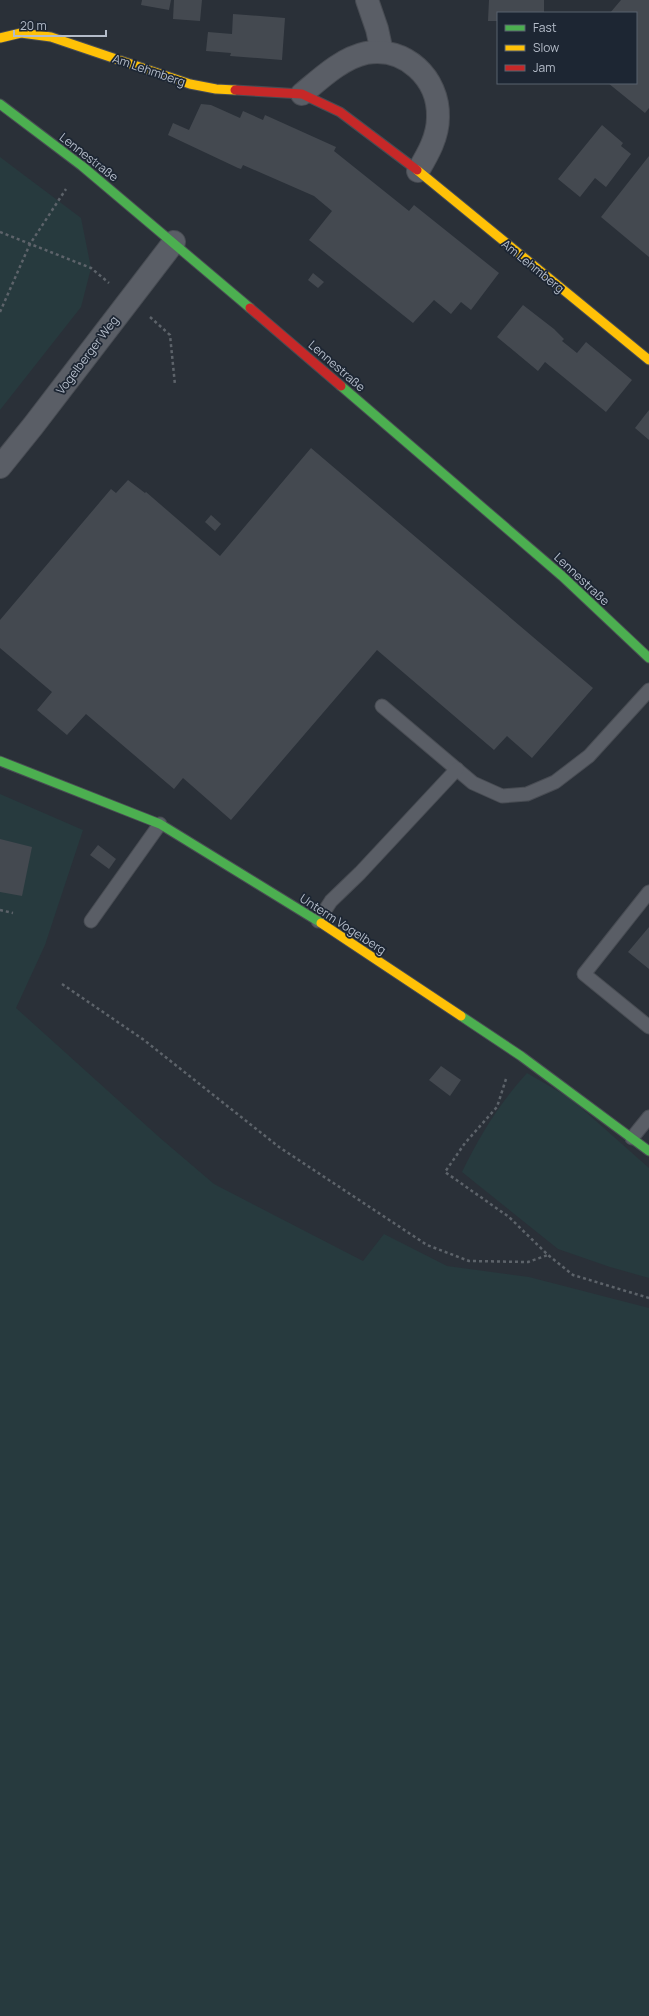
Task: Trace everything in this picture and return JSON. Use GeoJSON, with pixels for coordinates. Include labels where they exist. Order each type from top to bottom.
{"type":"FeatureCollection","features":[{"type":"Feature","properties":{"kind":"street"},"geometry":{"type":"LineString","coordinates":[[368,0],[382,52]]}},
{"type":"Feature","properties":{"kind":"street","name":"Am Lehmberg"},"geometry":{"type":"LineString","coordinates":[[0,38],[21,33],[51,37],[190,84],[216,89],[302,94],[340,112],[418,171],[649,360]]}},
{"type":"Feature","properties":{"kind":"street"},"geometry":{"type":"LineString","coordinates":[[302,94],[351,58],[366,53],[382,52],[397,55],[407,60],[422,71],[431,86],[438,116],[437,128],[433,143],[418,171]]}},
{"type":"Feature","properties":{"kind":"street","name":"Lennestraße"},"geometry":{"type":"LineString","coordinates":[[0,104],[82,166],[174,242],[562,576],[649,658]]}},
{"type":"Feature","properties":{"kind":"street","name":"Vogelberger Weg"},"geometry":{"type":"LineString","coordinates":[[0,467],[174,242]]}},
{"type":"Feature","properties":{"kind":"street","name":"Unterm Vogelberg"},"geometry":{"type":"LineString","coordinates":[[0,760],[160,824],[318,921],[521,1056],[649,1151]]}},
{"type":"Feature","properties":{"kind":"lane"},"geometry":{"type":"LineString","coordinates":[[382,706],[473,783],[502,796],[527,794],[555,782],[589,756],[649,690]]}},
{"type":"Feature","properties":{"kind":"lane"},"geometry":{"type":"LineString","coordinates":[[318,921],[330,901],[360,874],[457,768]]}},
{"type":"Feature","properties":{"kind":"lane"},"geometry":{"type":"LineString","coordinates":[[91,921],[160,824]]}},
{"type":"Feature","properties":{"kind":"lane"},"geometry":{"type":"LineString","coordinates":[[649,892],[584,974],[649,1027]]}},
{"type":"Feature","properties":{"kind":"lane"},"geometry":{"type":"LineString","coordinates":[[632,1138],[649,1117]]}},
{"type":"Feature","properties":{"kind":"path"},"geometry":{"type":"LineString","coordinates":[[0,312],[30,244],[82,166]]}},
{"type":"Feature","properties":{"kind":"path"},"geometry":{"type":"LineString","coordinates":[[0,910],[13,913]]}},
{"type":"Feature","properties":{"kind":"path"},"geometry":{"type":"LineString","coordinates":[[62,984],[144,1040],[279,1147],[427,1245],[469,1261],[528,1262],[548,1255]]}},
{"type":"Feature","properties":{"kind":"path"},"geometry":{"type":"LineString","coordinates":[[521,1056],[507,1075],[497,1107],[465,1143],[445,1172],[509,1217],[548,1255],[573,1275],[649,1298]]}},
{"type":"Feature","properties":{"kind":"green space"},"geometry":{"type":"Polygon","coordinates":[[[0,157],[81,218],[91,268],[81,307],[0,410],[0,157]]]}},
{"type":"Feature","properties":{"kind":"green space"},"geometry":{"type":"Polygon","coordinates":[[[0,794],[83,830],[45,945],[16,1008],[159,1137],[214,1184],[363,1261],[384,1234],[447,1266],[529,1277],[649,1308],[649,2016],[0,2016],[0,794]]]}},
{"type":"Feature","properties":{"kind":"green space"},"geometry":{"type":"Polygon","coordinates":[[[527,1073],[570,1098],[649,1168],[649,1278],[610,1267],[558,1249],[462,1172],[491,1120],[527,1073]]]}},
{"type":"Feature","properties":{"kind":"building"},"geometry":{"type":"Polygon","coordinates":[[[142,0],[171,0],[169,10],[141,5],[142,0]]]}},
{"type":"Feature","properties":{"kind":"building"},"geometry":{"type":"Polygon","coordinates":[[[174,0],[202,0],[200,21],[173,19],[174,0]]]}},
{"type":"Feature","properties":{"kind":"building"},"geometry":{"type":"Polygon","coordinates":[[[489,0],[544,0],[544,12],[497,12],[497,21],[488,21],[489,0]]]}},
{"type":"Feature","properties":{"kind":"building"},"geometry":{"type":"Polygon","coordinates":[[[621,0],[649,0],[649,108],[645,113],[609,84],[637,84],[637,12],[611,12],[621,0]]]}},
{"type":"Feature","properties":{"kind":"building"},"geometry":{"type":"Polygon","coordinates":[[[233,14],[285,18],[282,60],[230,56],[231,53],[206,51],[208,32],[232,34],[233,14]]]}},
{"type":"Feature","properties":{"kind":"building"},"geometry":{"type":"Polygon","coordinates":[[[201,104],[211,105],[240,118],[243,111],[263,120],[265,115],[336,147],[334,151],[409,211],[414,205],[499,273],[471,310],[461,302],[451,314],[434,300],[413,323],[309,240],[332,211],[314,196],[243,165],[241,169],[238,168],[168,135],[173,123],[189,130],[201,104]]]}},
{"type":"Feature","properties":{"kind":"building"},"geometry":{"type":"Polygon","coordinates":[[[602,125],[623,143],[621,146],[631,154],[606,187],[595,178],[580,197],[558,179],[602,125]]]}},
{"type":"Feature","properties":{"kind":"building"},"geometry":{"type":"Polygon","coordinates":[[[649,156],[649,257],[601,217],[649,156]]]}},
{"type":"Feature","properties":{"kind":"building"},"geometry":{"type":"Polygon","coordinates":[[[313,273],[324,282],[318,288],[308,280],[313,273]]]}},
{"type":"Feature","properties":{"kind":"building"},"geometry":{"type":"Polygon","coordinates":[[[523,305],[554,329],[564,339],[562,341],[577,353],[586,342],[632,380],[606,412],[545,362],[538,371],[497,337],[523,305]]]}},
{"type":"Feature","properties":{"kind":"building"},"geometry":{"type":"Polygon","coordinates":[[[649,410],[649,440],[635,428],[649,410]]]}},
{"type":"Feature","properties":{"kind":"building"},"geometry":{"type":"Polygon","coordinates":[[[311,448],[593,688],[532,758],[507,736],[494,750],[377,650],[231,820],[183,778],[174,789],[86,714],[67,735],[37,710],[52,692],[0,648],[0,620],[111,489],[116,493],[128,480],[145,493],[146,492],[220,556],[311,448]]]}},
{"type":"Feature","properties":{"kind":"building"},"geometry":{"type":"Polygon","coordinates":[[[211,515],[221,524],[215,531],[205,522],[211,515]]]}},
{"type":"Feature","properties":{"kind":"building"},"geometry":{"type":"Polygon","coordinates":[[[0,839],[32,847],[22,896],[0,892],[0,839]]]}},
{"type":"Feature","properties":{"kind":"building"},"geometry":{"type":"Polygon","coordinates":[[[98,845],[116,859],[109,869],[90,855],[98,845]]]}},
{"type":"Feature","properties":{"kind":"building"},"geometry":{"type":"Polygon","coordinates":[[[649,927],[649,969],[628,952],[649,927]]]}},
{"type":"Feature","properties":{"kind":"building"},"geometry":{"type":"Polygon","coordinates":[[[441,1066],[461,1080],[450,1096],[429,1080],[441,1066]]]}},
{"type":"Feature","properties":{"kind":"traffic: fast"},"geometry":{"type":"LineString","coordinates":[[0,104],[82,166],[250,308]]}},
{"type":"Feature","properties":{"kind":"traffic: fast"},"geometry":{"type":"LineString","coordinates":[[341,386],[562,576],[649,658]]}},
{"type":"Feature","properties":{"kind":"traffic: fast"},"geometry":{"type":"LineString","coordinates":[[0,761],[160,824],[321,923]]}},
{"type":"Feature","properties":{"kind":"traffic: fast"},"geometry":{"type":"LineString","coordinates":[[461,1016],[521,1056],[649,1151]]}},
{"type":"Feature","properties":{"kind":"traffic: slow"},"geometry":{"type":"LineString","coordinates":[[0,38],[21,33],[51,37],[190,84],[216,89],[235,90]]}},
{"type":"Feature","properties":{"kind":"traffic: slow"},"geometry":{"type":"LineString","coordinates":[[417,170],[649,360]]}},
{"type":"Feature","properties":{"kind":"traffic: slow"},"geometry":{"type":"LineString","coordinates":[[321,923],[461,1016]]}},
{"type":"Feature","properties":{"kind":"traffic: jam"},"geometry":{"type":"LineString","coordinates":[[235,90],[302,94],[340,112],[417,170]]}},
{"type":"Feature","properties":{"kind":"traffic: jam"},"geometry":{"type":"LineString","coordinates":[[250,308],[341,386]]}}]}
